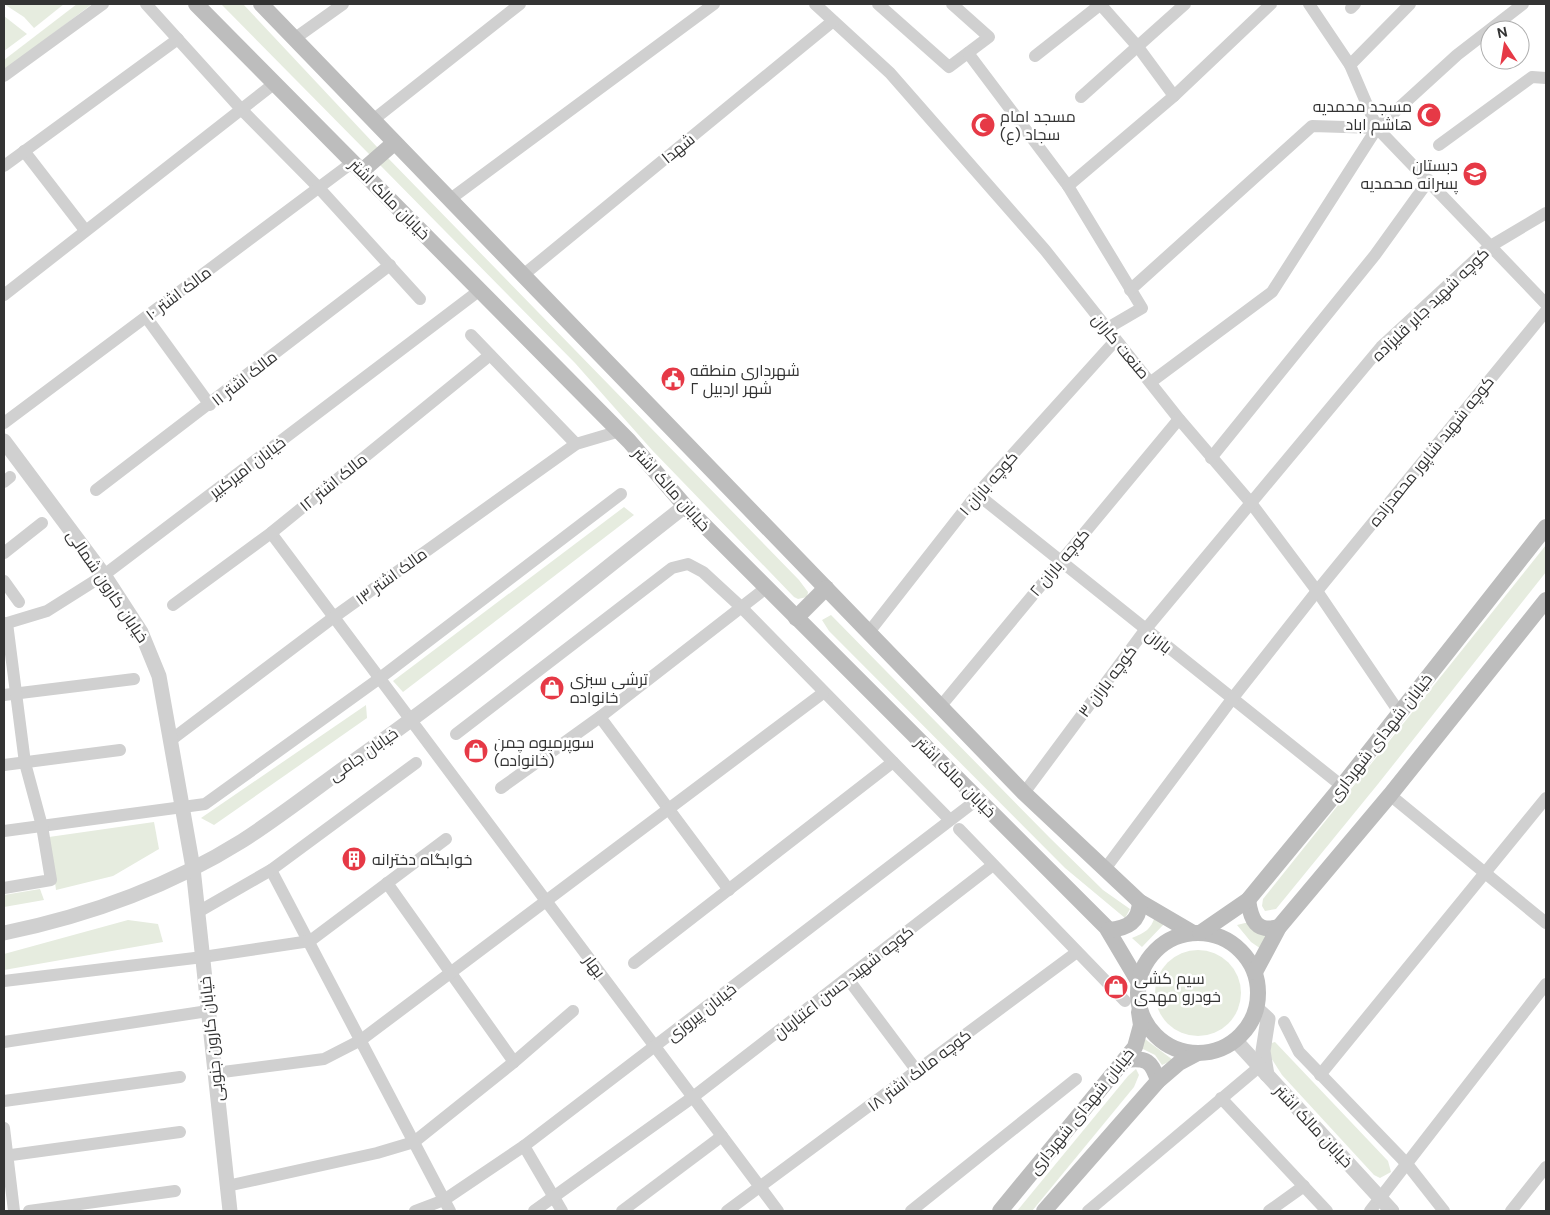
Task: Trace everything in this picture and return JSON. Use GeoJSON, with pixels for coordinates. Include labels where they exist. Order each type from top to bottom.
{"type":"FeatureCollection","features":[{"type":"Feature","properties":{"kind":"main road","name":"خیابان مالک اشتر"},"geometry":{"type":"LineString","coordinates":[[196,4],[620,431],[685,506],[1109,930],[1138,981]]}},
{"type":"Feature","properties":{"kind":"main road"},"geometry":{"type":"LineString","coordinates":[[261,4],[1024,793],[1140,902],[1196,933]]}},
{"type":"Feature","properties":{"kind":"main road"},"geometry":{"type":"LineString","coordinates":[[358,167],[394,142]]}},
{"type":"Feature","properties":{"kind":"main road","name":"خیابان شهدای شهرداری"},"geometry":{"type":"LineString","coordinates":[[1196,933],[1248,900],[1342,786],[1546,527]]}},
{"type":"Feature","properties":{"kind":"main road"},"geometry":{"type":"LineString","coordinates":[[796,618],[826,588]]}},
{"type":"Feature","properties":{"kind":"main road"},"geometry":{"type":"LineString","coordinates":[[1255,972],[1279,928],[1390,796],[1546,600]]}},
{"type":"Feature","properties":{"kind":"main road"},"geometry":{"type":"LineString","coordinates":[[1248,900],[1250,912],[1258,926],[1264,929],[1279,928]]}},
{"type":"Feature","properties":{"kind":"main road"},"geometry":{"type":"LineString","coordinates":[[1109,930],[1125,928],[1133,923],[1138,916],[1140,902]]}},
{"type":"Feature","properties":{"kind":"main road"},"geometry":{"type":"LineString","coordinates":[[1196,933],[1214,935],[1232,943],[1246,956],[1255,972],[1259,991],[1257,1010],[1249,1027],[1236,1041],[1217,1051],[1196,1054],[1176,1050],[1158,1039],[1144,1023],[1131,1002],[1146,962],[1160,946],[1176,936],[1196,933]]}},
{"type":"Feature","properties":{"kind":"main road","name":"خیابان شهدای شهرداری"},"geometry":{"type":"LineString","coordinates":[[1000,1211],[1135,1047],[1140,1025],[1131,1002]]}},
{"type":"Feature","properties":{"kind":"main road"},"geometry":{"type":"LineString","coordinates":[[1044,1211],[1158,1081],[1179,1063],[1196,1054]]}},
{"type":"Feature","properties":{"kind":"main road"},"geometry":{"type":"LineString","coordinates":[[1125,1060],[1140,1058],[1148,1060],[1154,1067],[1158,1081]]}},
{"type":"Feature","properties":{"kind":"street"},"geometry":{"type":"LineString","coordinates":[[4,76],[103,4]]}},
{"type":"Feature","properties":{"kind":"street"},"geometry":{"type":"LineString","coordinates":[[146,4],[241,109],[319,188],[420,299]]}},
{"type":"Feature","properties":{"kind":"street"},"geometry":{"type":"LineString","coordinates":[[294,39],[343,4]]}},
{"type":"Feature","properties":{"kind":"street"},"geometry":{"type":"LineString","coordinates":[[373,120],[520,4]]}},
{"type":"Feature","properties":{"kind":"street"},"geometry":{"type":"LineString","coordinates":[[449,200],[714,4]]}},
{"type":"Feature","properties":{"kind":"street","name":"صنعت کاران"},"geometry":{"type":"LineString","coordinates":[[815,4],[890,73],[1045,250],[1115,341],[1151,382],[1211,458],[1251,503],[1317,591],[1399,712]]}},
{"type":"Feature","properties":{"kind":"street"},"geometry":{"type":"LineString","coordinates":[[878,4],[949,67],[989,37],[952,4]]}},
{"type":"Feature","properties":{"kind":"street"},"geometry":{"type":"LineString","coordinates":[[1035,56],[1101,4],[1138,47],[1174,96]]}},
{"type":"Feature","properties":{"kind":"street"},"geometry":{"type":"LineString","coordinates":[[1081,97],[1185,4]]}},
{"type":"Feature","properties":{"kind":"street"},"geometry":{"type":"LineString","coordinates":[[1068,186],[1174,96],[1271,4]]}},
{"type":"Feature","properties":{"kind":"street"},"geometry":{"type":"LineString","coordinates":[[1309,4],[1350,65],[1377,128],[1429,180],[1489,247],[1546,304]]}},
{"type":"Feature","properties":{"kind":"street"},"geometry":{"type":"LineString","coordinates":[[1350,65],[1410,4]]}},
{"type":"Feature","properties":{"kind":"street"},"geometry":{"type":"LineString","coordinates":[[1151,382],[1272,292],[1377,128],[1457,55],[1523,4]]}},
{"type":"Feature","properties":{"kind":"street","name":"شهدا"},"geometry":{"type":"LineString","coordinates":[[522,276],[833,21]]}},
{"type":"Feature","properties":{"kind":"street"},"geometry":{"type":"LineString","coordinates":[[4,166],[178,39]]}},
{"type":"Feature","properties":{"kind":"street"},"geometry":{"type":"LineString","coordinates":[[968,53],[1068,186],[1142,308],[1106,329]]}},
{"type":"Feature","properties":{"kind":"street"},"geometry":{"type":"LineString","coordinates":[[1439,145],[1532,77],[1546,78]]}},
{"type":"Feature","properties":{"kind":"street"},"geometry":{"type":"LineString","coordinates":[[4,294],[275,83]]}},
{"type":"Feature","properties":{"kind":"street"},"geometry":{"type":"LineString","coordinates":[[1130,290],[1312,126],[1377,128]]}},
{"type":"Feature","properties":{"kind":"street"},"geometry":{"type":"LineString","coordinates":[[24,151],[85,230]]}},
{"type":"Feature","properties":{"kind":"street","name":"مالک اشتر ۱۰"},"geometry":{"type":"LineString","coordinates":[[4,424],[319,188],[358,167]]}},
{"type":"Feature","properties":{"kind":"street"},"geometry":{"type":"LineString","coordinates":[[1211,458],[1375,255],[1429,180]]}},
{"type":"Feature","properties":{"kind":"street","name":"کوچه شهید جابر قلیزاده"},"geometry":{"type":"LineString","coordinates":[[1251,503],[1381,347],[1489,247],[1546,214]]}},
{"type":"Feature","properties":{"kind":"street","name":"مالک اشتر ۱۱"},"geometry":{"type":"LineString","coordinates":[[96,490],[210,405],[390,265]]}},
{"type":"Feature","properties":{"kind":"street","name":"خیابان امیرکبیر"},"geometry":{"type":"LineString","coordinates":[[5,623],[47,611],[104,575],[480,290]]}},
{"type":"Feature","properties":{"kind":"street","name":"کوچه شهید شاپور محمدزاده"},"geometry":{"type":"LineString","coordinates":[[1105,869],[1232,699],[1317,591],[1546,311]]}},
{"type":"Feature","properties":{"kind":"street"},"geometry":{"type":"LineString","coordinates":[[146,317],[210,405]]}},
{"type":"Feature","properties":{"kind":"street"},"geometry":{"type":"LineString","coordinates":[[471,335],[576,444]]}},
{"type":"Feature","properties":{"kind":"street","name":"کوچه باران ۱"},"geometry":{"type":"LineString","coordinates":[[869,632],[977,494],[1115,341]]}},
{"type":"Feature","properties":{"kind":"street","name":"مالک اشتر ۱۲"},"geometry":{"type":"LineString","coordinates":[[173,605],[271,533],[490,355]]}},
{"type":"Feature","properties":{"kind":"street","name":"کوچه باران ۲"},"geometry":{"type":"LineString","coordinates":[[940,707],[1059,561],[1179,419]]}},
{"type":"Feature","properties":{"kind":"street","name":"مالک اشتر ۱۳"},"geometry":{"type":"LineString","coordinates":[[171,740],[334,617],[576,444],[620,431]]}},
{"type":"Feature","properties":{"kind":"street","name":"خیابان کارون شمالی"},"geometry":{"type":"LineString","coordinates":[[4,441],[104,575],[141,632],[151,653],[159,676],[193,868]]}},
{"type":"Feature","properties":{"kind":"street"},"geometry":{"type":"LineString","coordinates":[[4,831],[205,804],[380,678],[620,494]]}},
{"type":"Feature","properties":{"kind":"street","name":"باران"},"geometry":{"type":"LineString","coordinates":[[977,494],[1342,786]]}},
{"type":"Feature","properties":{"kind":"street","name":"کوچه باران ۳"},"geometry":{"type":"LineString","coordinates":[[1024,793],[1145,630],[1251,503]]}},
{"type":"Feature","properties":{"kind":"street","name":"خیابان جامی"},"geometry":{"type":"LineString","coordinates":[[4,933],[55,922],[138,893],[193,868],[242,841],[412,720],[685,506]]}},
{"type":"Feature","properties":{"kind":"street"},"geometry":{"type":"LineString","coordinates":[[4,552],[42,523]]}},
{"type":"Feature","properties":{"kind":"street","name":"بهار"},"geometry":{"type":"LineString","coordinates":[[271,533],[778,1211]]}},
{"type":"Feature","properties":{"kind":"street"},"geometry":{"type":"LineString","coordinates":[[456,734],[672,568],[688,564],[702,572],[741,607],[955,824],[1077,952],[1131,1002]]}},
{"type":"Feature","properties":{"kind":"street"},"geometry":{"type":"LineString","coordinates":[[4,582],[19,602]]}},
{"type":"Feature","properties":{"kind":"street"},"geometry":{"type":"LineString","coordinates":[[501,788],[600,717],[766,588]]}},
{"type":"Feature","properties":{"kind":"street"},"geometry":{"type":"LineString","coordinates":[[4,888],[51,880],[42,826],[25,763],[10,694],[5,623]]}},
{"type":"Feature","properties":{"kind":"street"},"geometry":{"type":"LineString","coordinates":[[10,694],[134,678]]}},
{"type":"Feature","properties":{"kind":"street"},"geometry":{"type":"LineString","coordinates":[[215,1073],[324,1059],[361,1040],[824,693]]}},
{"type":"Feature","properties":{"kind":"street"},"geometry":{"type":"LineString","coordinates":[[600,717],[730,890]]}},
{"type":"Feature","properties":{"kind":"street"},"geometry":{"type":"LineString","coordinates":[[4,766],[120,750]]}},
{"type":"Feature","properties":{"kind":"street"},"geometry":{"type":"LineString","coordinates":[[634,962],[730,890],[893,762]]}},
{"type":"Feature","properties":{"kind":"street"},"geometry":{"type":"LineString","coordinates":[[198,912],[271,870],[416,763]]}},
{"type":"Feature","properties":{"kind":"street"},"geometry":{"type":"LineString","coordinates":[[1390,796],[1546,923]]}},
{"type":"Feature","properties":{"kind":"street"},"geometry":{"type":"LineString","coordinates":[[1320,1075],[1486,874],[1546,798]]}},
{"type":"Feature","properties":{"kind":"street","name":"خیابان پیروزی"},"geometry":{"type":"LineString","coordinates":[[415,1211],[447,1206],[524,1146],[955,824],[978,800]]}},
{"type":"Feature","properties":{"kind":"street"},"geometry":{"type":"LineString","coordinates":[[4,981],[203,957],[310,941],[446,839]]}},
{"type":"Feature","properties":{"kind":"street","name":"کوچه شهید حسن اعتباریان"},"geometry":{"type":"LineString","coordinates":[[534,1211],[693,1097],[993,865]]}},
{"type":"Feature","properties":{"kind":"street","name":"خیابان کارون جنوبی"},"geometry":{"type":"LineString","coordinates":[[193,868],[230,1211]]}},
{"type":"Feature","properties":{"kind":"street"},"geometry":{"type":"LineString","coordinates":[[271,870],[310,941],[447,1206]]}},
{"type":"Feature","properties":{"kind":"street"},"geometry":{"type":"LineString","coordinates":[[387,883],[514,1062]]}},
{"type":"Feature","properties":{"kind":"street","name":"کوچه مالک اشتر ۱۸"},"geometry":{"type":"LineString","coordinates":[[727,1211],[1077,952]]}},
{"type":"Feature","properties":{"kind":"street"},"geometry":{"type":"LineString","coordinates":[[848,979],[917,1071]]}},
{"type":"Feature","properties":{"kind":"street"},"geometry":{"type":"LineString","coordinates":[[1370,1211],[1546,984]]}},
{"type":"Feature","properties":{"kind":"street"},"geometry":{"type":"LineString","coordinates":[[1088,1211],[1221,1098],[1263,1071],[1263,1051],[1268,1019],[1257,1010]]}},
{"type":"Feature","properties":{"kind":"street"},"geometry":{"type":"LineString","coordinates":[[4,1042],[208,1011]]}},
{"type":"Feature","properties":{"kind":"street"},"geometry":{"type":"LineString","coordinates":[[227,1186],[377,1153],[414,1142],[514,1062],[573,1011]]}},
{"type":"Feature","properties":{"kind":"street"},"geometry":{"type":"LineString","coordinates":[[1284,1022],[1299,1052],[1407,1164],[1444,1211]]}},
{"type":"Feature","properties":{"kind":"street","name":"خیابان مالک اشتر"},"geometry":{"type":"LineString","coordinates":[[1236,1041],[1392,1211]]}},
{"type":"Feature","properties":{"kind":"street"},"geometry":{"type":"LineString","coordinates":[[4,1101],[180,1077]]}},
{"type":"Feature","properties":{"kind":"street"},"geometry":{"type":"LineString","coordinates":[[911,1211],[1076,1079]]}},
{"type":"Feature","properties":{"kind":"street"},"geometry":{"type":"LineString","coordinates":[[1221,1098],[1327,1211]]}},
{"type":"Feature","properties":{"kind":"street"},"geometry":{"type":"LineString","coordinates":[[4,1128],[5,1156],[14,1211]]}},
{"type":"Feature","properties":{"kind":"street"},"geometry":{"type":"LineString","coordinates":[[5,1156],[180,1132]]}},
{"type":"Feature","properties":{"kind":"street"},"geometry":{"type":"LineString","coordinates":[[622,1211],[722,1136]]}},
{"type":"Feature","properties":{"kind":"street"},"geometry":{"type":"LineString","coordinates":[[524,1146],[562,1211]]}},
{"type":"Feature","properties":{"kind":"street"},"geometry":{"type":"LineString","coordinates":[[1511,1211],[1546,1167]]}},
{"type":"Feature","properties":{"kind":"street"},"geometry":{"type":"LineString","coordinates":[[1269,1211],[1304,1186]]}},
{"type":"Feature","properties":{"kind":"street"},"geometry":{"type":"LineString","coordinates":[[29,1211],[175,1191]]}},
{"type":"Feature","properties":{"kind":"shaded area"},"geometry":{"type":"Polygon","coordinates":[[[4,4],[64,4],[34,28],[24,17],[4,4]]]}},
{"type":"Feature","properties":{"kind":"shaded area"},"geometry":{"type":"Polygon","coordinates":[[[77,4],[92,4],[4,71],[4,60],[77,4]]]}},
{"type":"Feature","properties":{"kind":"shaded area"},"geometry":{"type":"Polygon","coordinates":[[[221,4],[243,4],[378,148],[371,156],[221,4]]]}},
{"type":"Feature","properties":{"kind":"shaded area"},"geometry":{"type":"Polygon","coordinates":[[[4,16],[27,34],[4,51],[4,16]]]}},
{"type":"Feature","properties":{"kind":"shaded area"},"geometry":{"type":"Polygon","coordinates":[[[386,156],[799,580],[808,592],[807,597],[798,599],[794,597],[652,450],[575,363],[379,164],[386,156]]]}},
{"type":"Feature","properties":{"kind":"shaded area"},"geometry":{"type":"Polygon","coordinates":[[[624,507],[634,515],[403,692],[393,681],[624,507]]]}},
{"type":"Feature","properties":{"kind":"shaded area"},"geometry":{"type":"Polygon","coordinates":[[[1546,545],[1546,572],[1276,909],[1265,911],[1262,906],[1263,899],[1546,545]]]}},
{"type":"Feature","properties":{"kind":"shaded area"},"geometry":{"type":"Polygon","coordinates":[[[831,615],[1050,838],[1103,890],[1130,909],[1125,918],[1065,868],[829,631],[822,620],[831,615]]]}},
{"type":"Feature","properties":{"kind":"shaded area"},"geometry":{"type":"Polygon","coordinates":[[[366,705],[367,718],[214,825],[201,818],[366,705]]]}},
{"type":"Feature","properties":{"kind":"shaded area"},"geometry":{"type":"Polygon","coordinates":[[[154,822],[159,849],[113,876],[56,890],[49,837],[154,822]]]}},
{"type":"Feature","properties":{"kind":"shaded area"},"geometry":{"type":"Polygon","coordinates":[[[40,889],[44,900],[4,907],[4,895],[40,889]]]}},
{"type":"Feature","properties":{"kind":"shaded area"},"geometry":{"type":"Polygon","coordinates":[[[1155,916],[1165,923],[1142,947],[1132,938],[1146,930],[1151,925],[1155,916]]]}},
{"type":"Feature","properties":{"kind":"shaded area"},"geometry":{"type":"Polygon","coordinates":[[[128,920],[158,924],[163,942],[4,970],[4,954],[128,920]]]}},
{"type":"Feature","properties":{"kind":"shaded area"},"geometry":{"type":"Polygon","coordinates":[[[1249,922],[1265,935],[1264,951],[1251,942],[1237,925],[1249,922]]]}},
{"type":"Feature","properties":{"kind":"shaded area"},"geometry":{"type":"Polygon","coordinates":[[[1190,950],[1206,950],[1215,953],[1229,962],[1238,976],[1241,993],[1238,1010],[1229,1024],[1215,1033],[1206,1036],[1190,1036],[1174,1029],[1162,1017],[1155,1001],[1155,985],[1162,969],[1174,957],[1190,950]]]}},
{"type":"Feature","properties":{"kind":"shaded area"},"geometry":{"type":"Polygon","coordinates":[[[1145,1039],[1173,1060],[1162,1065],[1155,1055],[1141,1048],[1145,1039]]]}},
{"type":"Feature","properties":{"kind":"shaded area"},"geometry":{"type":"Polygon","coordinates":[[[1275,1042],[1388,1161],[1391,1172],[1380,1178],[1374,1175],[1282,1075],[1268,1053],[1268,1044],[1275,1042]]]}},
{"type":"Feature","properties":{"kind":"shaded area"},"geometry":{"type":"Polygon","coordinates":[[[1136,1069],[1139,1075],[1134,1087],[1032,1211],[1017,1211],[1128,1076],[1136,1069]]]}},
{"type":"Feature","properties":{"kind":"place","name":"مسجد محمدیه هاشم اباد"},"geometry":{"type":"Point","coordinates":[1429,115]}},
{"type":"Feature","properties":{"kind":"place","name":"مسجد امام سجاد (ع)"},"geometry":{"type":"Point","coordinates":[983,125]}},
{"type":"Feature","properties":{"kind":"place","name":"دبستان پسرانه محمدیه"},"geometry":{"type":"Point","coordinates":[1475,174]}},
{"type":"Feature","properties":{"kind":"place","name":"شهرداری منطقه ۲ شهر اردبیل"},"geometry":{"type":"Point","coordinates":[673,379]}},
{"type":"Feature","properties":{"kind":"place","name":"ترشی سبزی خانواده"},"geometry":{"type":"Point","coordinates":[552,688]}},
{"type":"Feature","properties":{"kind":"place","name":"سوپرمیوه چمن (خانواده)"},"geometry":{"type":"Point","coordinates":[476,751]}},
{"type":"Feature","properties":{"kind":"place","name":"خوابگاه دخترانه"},"geometry":{"type":"Point","coordinates":[354,859]}},
{"type":"Feature","properties":{"kind":"place","name":"سیم کشی خودرو مهدی"},"geometry":{"type":"Point","coordinates":[1116,987]}}]}
